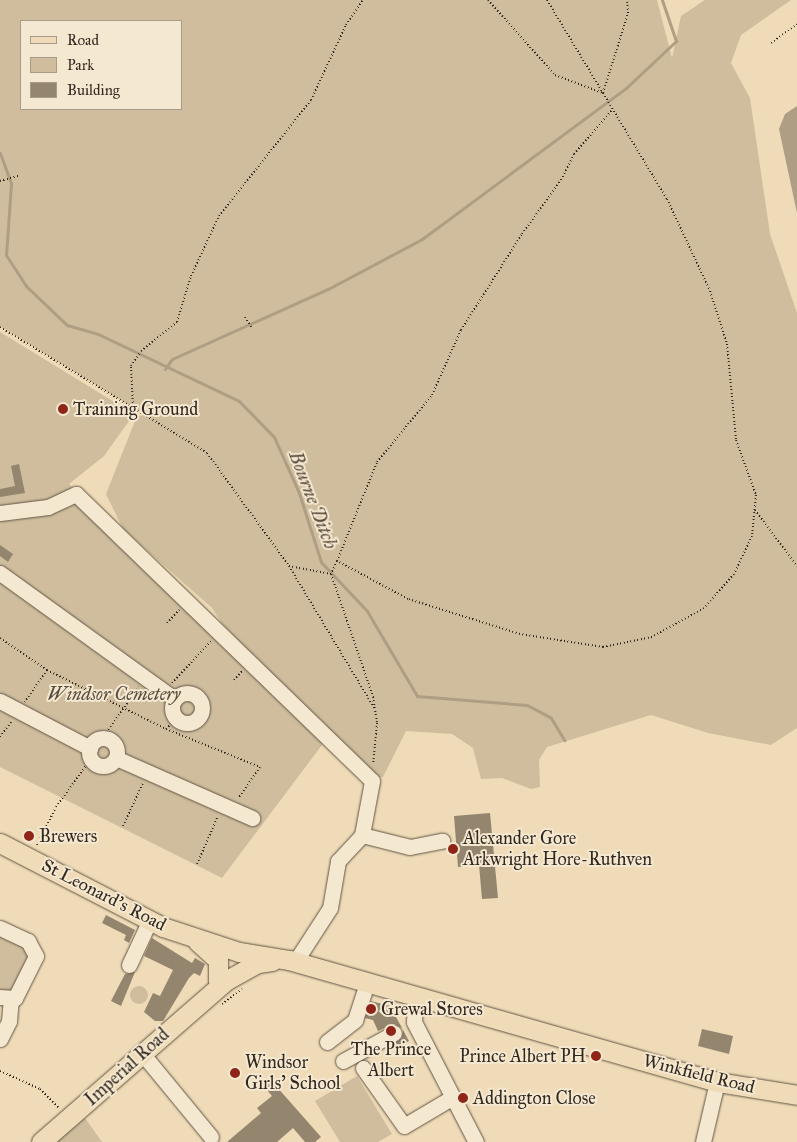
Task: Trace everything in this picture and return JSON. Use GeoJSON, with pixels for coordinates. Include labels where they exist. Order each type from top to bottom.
{"type":"FeatureCollection","features":[{"type":"Feature","properties":{"kind":"main road","name":"St Leonard's Road"},"geometry":{"type":"LineString","coordinates":[[0,843],[150,920],[210,942],[292,961],[603,1048]]}},
{"type":"Feature","properties":{"kind":"main road"},"geometry":{"type":"LineString","coordinates":[[187,934],[218,960],[219,984]]}},
{"type":"Feature","properties":{"kind":"main road","name":"Imperial Road"},"geometry":{"type":"LineString","coordinates":[[219,984],[232,954],[248,950]]}},
{"type":"Feature","properties":{"kind":"main road","name":"Imperial Road"},"geometry":{"type":"LineString","coordinates":[[41,1142],[219,984],[258,963],[292,961]]}},
{"type":"Feature","properties":{"kind":"main road","name":"Winkfield Road"},"geometry":{"type":"LineString","coordinates":[[603,1048],[718,1082],[797,1095]]}},
{"type":"Feature","properties":{"kind":"street"},"geometry":{"type":"LineString","coordinates":[[0,513],[48,507],[76,494],[333,747],[372,781],[362,835],[338,860],[330,908],[292,961]]}},
{"type":"Feature","properties":{"kind":"street"},"geometry":{"type":"LineString","coordinates":[[0,573],[167,694],[177,718],[193,722],[203,707],[190,694],[167,694]]}},
{"type":"Feature","properties":{"kind":"street"},"geometry":{"type":"LineString","coordinates":[[0,702],[90,754],[104,766],[116,758]]}},
{"type":"Feature","properties":{"kind":"street"},"geometry":{"type":"LineString","coordinates":[[90,754],[102,738],[116,747],[116,758]]}},
{"type":"Feature","properties":{"kind":"street"},"geometry":{"type":"LineString","coordinates":[[116,758],[252,818]]}},
{"type":"Feature","properties":{"kind":"street"},"geometry":{"type":"LineString","coordinates":[[362,835],[410,847],[442,841]]}},
{"type":"Feature","properties":{"kind":"street"},"geometry":{"type":"LineString","coordinates":[[129,965],[150,920]]}},
{"type":"Feature","properties":{"kind":"street"},"geometry":{"type":"LineString","coordinates":[[0,928],[28,941],[36,956],[5,998],[9,1021],[0,1039]]}},
{"type":"Feature","properties":{"kind":"street"},"geometry":{"type":"LineString","coordinates":[[327,1042],[355,1020],[367,982]]}},
{"type":"Feature","properties":{"kind":"street"},"geometry":{"type":"LineString","coordinates":[[343,1061],[404,1030],[415,995]]}},
{"type":"Feature","properties":{"kind":"street"},"geometry":{"type":"LineString","coordinates":[[404,1030],[453,1097],[476,1142]]}},
{"type":"Feature","properties":{"kind":"street"},"geometry":{"type":"LineString","coordinates":[[141,1052],[211,1137]]}},
{"type":"Feature","properties":{"kind":"street"},"geometry":{"type":"LineString","coordinates":[[363,1068],[404,1126],[453,1097]]}},
{"type":"Feature","properties":{"kind":"street"},"geometry":{"type":"LineString","coordinates":[[703,1142],[718,1082]]}},
{"type":"Feature","properties":{"kind":"path"},"geometry":{"type":"LineString","coordinates":[[133,407],[131,366],[141,351],[178,322],[191,276],[219,216],[311,100],[346,25],[363,0]]}},
{"type":"Feature","properties":{"kind":"path"},"geometry":{"type":"LineString","coordinates":[[488,0],[554,75],[603,93]]}},
{"type":"Feature","properties":{"kind":"path"},"geometry":{"type":"LineString","coordinates":[[337,561],[408,600],[520,634],[603,647],[652,637],[704,608],[734,574],[752,536],[756,495],[736,440],[727,344],[710,291],[667,199],[547,0]]}},
{"type":"Feature","properties":{"kind":"path"},"geometry":{"type":"LineString","coordinates":[[603,93],[628,13],[627,0]]}},
{"type":"Feature","properties":{"kind":"path"},"geometry":{"type":"LineString","coordinates":[[771,43],[797,24]]}},
{"type":"Feature","properties":{"kind":"path"},"geometry":{"type":"LineString","coordinates":[[372,781],[375,709],[331,574],[377,462],[432,395],[461,330],[517,242],[562,180],[574,154],[613,110]]}},
{"type":"Feature","properties":{"kind":"path"},"geometry":{"type":"LineString","coordinates":[[0,181],[18,176]]}},
{"type":"Feature","properties":{"kind":"path"},"geometry":{"type":"LineString","coordinates":[[246,317],[251,327]]}},
{"type":"Feature","properties":{"kind":"path"},"geometry":{"type":"LineString","coordinates":[[0,327],[207,453],[288,566],[375,709]]}},
{"type":"Feature","properties":{"kind":"path"},"geometry":{"type":"LineString","coordinates":[[754,508],[797,566]]}},
{"type":"Feature","properties":{"kind":"path"},"geometry":{"type":"LineString","coordinates":[[288,566],[331,574]]}},
{"type":"Feature","properties":{"kind":"path"},"geometry":{"type":"LineString","coordinates":[[167,623],[186,602]]}},
{"type":"Feature","properties":{"kind":"path"},"geometry":{"type":"LineString","coordinates":[[167,694],[218,634]]}},
{"type":"Feature","properties":{"kind":"path"},"geometry":{"type":"LineString","coordinates":[[0,638],[47,670],[166,729],[260,767],[227,807],[197,864]]}},
{"type":"Feature","properties":{"kind":"path"},"geometry":{"type":"LineString","coordinates":[[0,737],[47,670]]}},
{"type":"Feature","properties":{"kind":"path"},"geometry":{"type":"LineString","coordinates":[[102,738],[145,678]]}},
{"type":"Feature","properties":{"kind":"path"},"geometry":{"type":"LineString","coordinates":[[166,729],[177,718]]}},
{"type":"Feature","properties":{"kind":"path"},"geometry":{"type":"LineString","coordinates":[[30,858],[56,807],[90,754]]}},
{"type":"Feature","properties":{"kind":"path"},"geometry":{"type":"LineString","coordinates":[[123,826],[148,772]]}},
{"type":"Feature","properties":{"kind":"path"},"geometry":{"type":"LineString","coordinates":[[0,1071],[40,1089],[62,1111]]}},
{"type":"Feature","properties":{"kind":"green space"},"geometry":{"type":"Polygon","coordinates":[[[0,0],[657,0],[672,58],[681,16],[705,0],[791,0],[741,35],[731,63],[750,98],[770,234],[797,313],[797,728],[771,745],[708,733],[651,715],[547,747],[539,760],[540,787],[531,789],[502,778],[481,779],[473,748],[452,734],[406,731],[383,777],[373,777],[223,625],[212,608],[123,529],[106,494],[137,416],[145,415],[0,326],[0,0]]]}},
{"type":"Feature","properties":{"kind":"green space","name":"Windsor Cemetery"},"geometry":{"type":"Polygon","coordinates":[[[0,332],[134,414],[104,456],[69,484],[325,741],[222,878],[0,767],[0,332]]]}},
{"type":"Feature","properties":{"kind":"green space"},"geometry":{"type":"Polygon","coordinates":[[[0,933],[32,952],[14,991],[0,992],[0,933]]]}},
{"type":"Feature","properties":{"kind":"green space"},"geometry":{"type":"Polygon","coordinates":[[[135,986],[143,986],[148,991],[146,1002],[135,1004],[130,999],[130,991],[135,986]]]}},
{"type":"Feature","properties":{"kind":"green space"},"geometry":{"type":"Polygon","coordinates":[[[357,1076],[392,1134],[378,1142],[340,1142],[315,1101],[357,1076]]]}},
{"type":"Feature","properties":{"kind":"green space"},"geometry":{"type":"Polygon","coordinates":[[[85,1118],[102,1142],[56,1142],[85,1118]]]}},
{"type":"Feature","properties":{"kind":"shaded area"},"geometry":{"type":"Polygon","coordinates":[[[797,106],[797,213],[779,129],[785,114],[797,106]]]}},
{"type":"Feature","properties":{"kind":"building"},"geometry":{"type":"Polygon","coordinates":[[[19,464],[25,493],[0,497],[0,489],[15,486],[11,466],[19,464]]]}},
{"type":"Feature","properties":{"kind":"building"},"geometry":{"type":"Polygon","coordinates":[[[0,545],[13,554],[8,562],[0,556],[0,545]]]}},
{"type":"Feature","properties":{"kind":"building"},"geometry":{"type":"Polygon","coordinates":[[[490,813],[498,898],[482,899],[479,865],[458,867],[454,816],[490,813]]]}},
{"type":"Feature","properties":{"kind":"building"},"geometry":{"type":"Polygon","coordinates":[[[106,915],[135,930],[129,943],[124,940],[126,935],[102,923],[106,915]]]}},
{"type":"Feature","properties":{"kind":"building"},"geometry":{"type":"Polygon","coordinates":[[[152,938],[192,963],[195,958],[205,964],[200,976],[194,973],[189,978],[163,1021],[155,1021],[144,1012],[153,993],[160,996],[173,970],[144,956],[152,938]]]}},
{"type":"Feature","properties":{"kind":"building"},"geometry":{"type":"Polygon","coordinates":[[[135,972],[121,1006],[111,1001],[125,974],[135,972]]]}},
{"type":"Feature","properties":{"kind":"building"},"geometry":{"type":"Polygon","coordinates":[[[371,1001],[390,1006],[402,1028],[394,1024],[378,1031],[373,1020],[365,1018],[371,1001]]]}},
{"type":"Feature","properties":{"kind":"building"},"geometry":{"type":"Polygon","coordinates":[[[702,1029],[733,1036],[729,1054],[698,1046],[702,1029]]]}},
{"type":"Feature","properties":{"kind":"building"},"geometry":{"type":"Polygon","coordinates":[[[403,1030],[409,1041],[388,1052],[386,1048],[402,1038],[403,1030]]]}},
{"type":"Feature","properties":{"kind":"building","name":"Windsor Girls' School"},"geometry":{"type":"Polygon","coordinates":[[[269,1078],[321,1137],[315,1142],[305,1142],[293,1128],[277,1142],[227,1142],[261,1113],[257,1108],[272,1096],[262,1084],[269,1078]]]}},
{"type":"Feature","properties":{"kind":"waterway"},"geometry":{"type":"LineString","coordinates":[[165,369],[172,359],[328,289],[422,239],[626,88],[676,41],[662,0]]}},
{"type":"Feature","properties":{"kind":"waterway","name":"Bourne Ditch"},"geometry":{"type":"LineString","coordinates":[[0,153],[11,184],[6,255],[26,286],[67,325],[98,334],[239,401],[274,437],[299,493],[321,562],[367,611],[417,696],[527,705],[551,718],[564,740]]}},
{"type":"Feature","properties":{"kind":"place","name":"Training Ground"},"geometry":{"type":"Point","coordinates":[63,409]}},
{"type":"Feature","properties":{"kind":"place","name":"Brewers"},"geometry":{"type":"Point","coordinates":[29,836]}},
{"type":"Feature","properties":{"kind":"place","name":"Alexander Gore Arkwright Hore-Ruthven"},"geometry":{"type":"Point","coordinates":[453,849]}},
{"type":"Feature","properties":{"kind":"place","name":"Grewal Stores"},"geometry":{"type":"Point","coordinates":[371,1009]}},
{"type":"Feature","properties":{"kind":"place","name":"The Prince Albert"},"geometry":{"type":"Point","coordinates":[391,1031]}},
{"type":"Feature","properties":{"kind":"place","name":"Prince Albert PH"},"geometry":{"type":"Point","coordinates":[596,1056]}},
{"type":"Feature","properties":{"kind":"place","name":"Windsor Girls' School"},"geometry":{"type":"Point","coordinates":[235,1073]}},
{"type":"Feature","properties":{"kind":"place","name":"Addington Close"},"geometry":{"type":"Point","coordinates":[463,1098]}}]}
